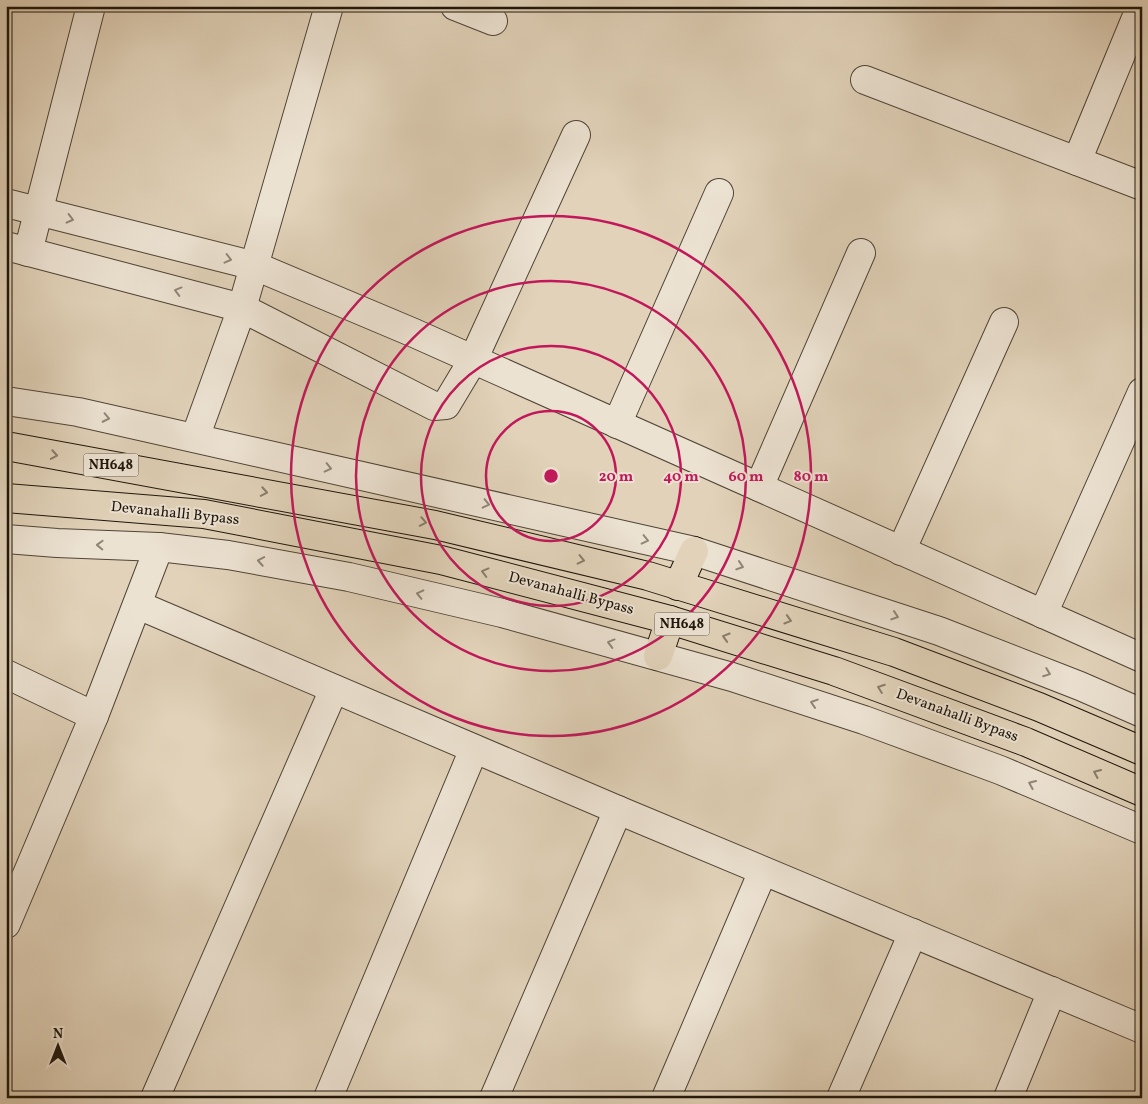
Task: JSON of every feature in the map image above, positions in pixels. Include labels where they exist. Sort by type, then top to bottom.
[{"type":"highway","name":"NH648","points":[[6,446],[435,525],[648,576],[894,652],[1040,707],[1142,751]]},
{"type":"highway","name":"Devanahalli Bypass","points":[[6,498],[204,514],[441,560],[670,620],[843,674],[1026,742],[1142,792]]},
{"type":"highway","points":[[678,586],[694,551]]},
{"type":"highway","points":[[658,656],[670,620]]},
{"type":"street","points":[[91,6],[38,210],[17,249],[242,308],[434,406],[446,405],[473,360],[576,135]]},
{"type":"street","points":[[195,438],[242,308],[329,6]]},
{"type":"street","points":[[455,6],[493,21]]},
{"type":"street","points":[[1077,161],[1142,6]]},
{"type":"street","points":[[865,80],[1142,186]]},
{"type":"street","points":[[617,424],[719,193]]},
{"type":"street","points":[[6,202],[255,266],[414,333],[1142,658]]},
{"type":"street","points":[[759,487],[861,253]]},
{"type":"street","points":[[901,551],[1004,322]]},
{"type":"street","points":[[1043,614],[1142,392]]},
{"type":"street","points":[[6,401],[78,412],[694,551],[939,631],[1080,686],[1142,713]]},
{"type":"street","points":[[6,539],[57,544],[158,547],[228,555],[349,577],[502,613],[732,676],[864,720],[1000,770],[1142,830]]},
{"type":"street","points":[[6,924],[94,716],[138,605],[158,547]]},
{"type":"street","points":[[138,605],[618,810],[1142,1028]]},
{"type":"street","points":[[6,674],[94,716]]},
{"type":"street","points":[[155,1098],[334,689]]},
{"type":"street","points":[[328,1098],[474,749]]},
{"type":"street","points":[[494,1098],[618,810]]},
{"type":"street","points":[[666,1098],[763,871]]},
{"type":"street","points":[[841,1098],[913,933]]},
{"type":"street","points":[[1008,1098],[1052,991]]}]
